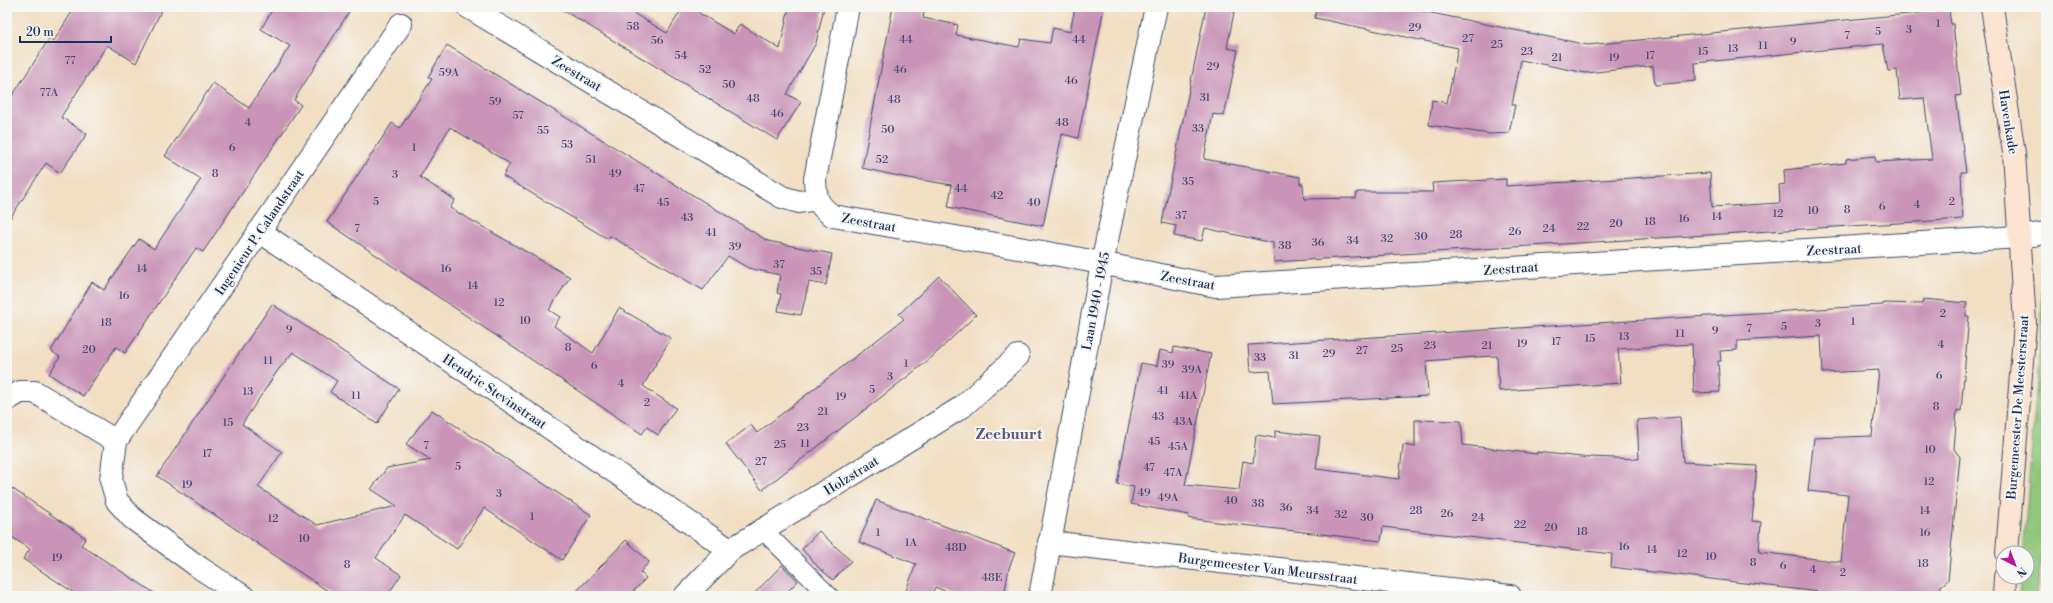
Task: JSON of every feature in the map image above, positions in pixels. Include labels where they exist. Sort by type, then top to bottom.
[{"type":"street","name":"Zeestraat","points":[[468,7],[782,197],[799,202],[816,200],[822,209],[833,216],[1216,286],[2020,237],[2046,233]]},
{"type":"street","points":[[816,200],[815,179],[848,7]]},
{"type":"street","name":"Laan 1940 - 1945","points":[[1040,596],[1102,264],[1156,7]]},
{"type":"street","name":"Havenkade","points":[[1992,7],[2014,153],[2020,237]]},
{"type":"street","name":"Ingenieur P. Calandstraat","points":[[116,441],[401,24]]},
{"type":"street","name":"Hendric Stevinstraat","points":[[259,231],[730,550]]},
{"type":"street","name":"Burgemeester De Meesterstraat","points":[[2008,545],[2025,323],[2020,237]]},
{"type":"street","name":"Holzstraat","points":[[685,596],[730,550],[962,407],[1018,356]]},
{"type":"street","points":[[7,400],[20,392],[35,392],[116,441],[111,480],[117,501],[132,518],[200,568],[242,596]]},
{"type":"street","name":"Burgemeester Van Meursstraat","points":[[1049,542],[1510,596]]},
{"type":"street","points":[[2004,596],[2005,585]]},
{"type":"lane","points":[[763,530],[829,596]]},
{"type":"green space","points":[[2046,255],[2046,512],[2037,596],[2019,596],[2020,585],[2035,585],[2035,545],[2024,545],[2042,320],[2042,281],[2039,270]]},
{"type":"building","points":[[75,7],[163,7],[136,63],[107,45],[61,117],[87,134],[60,173],[46,163],[7,223],[7,104],[49,39],[53,42]]},
{"type":"building","points":[[274,7],[352,7],[294,100],[301,105],[203,252],[196,248],[125,353],[116,347],[83,396],[49,374],[60,357],[51,351],[92,282],[104,290],[139,239],[154,249],[201,179],[165,156],[213,83],[249,108],[290,46],[261,29]]},
{"type":"building","points":[[558,7],[623,7],[667,33],[683,7],[689,7],[734,34],[740,24],[780,49],[789,7],[824,7],[816,43],[787,94],[801,102],[777,140]]},
{"type":"building","points":[[893,7],[925,7],[923,18],[958,25],[956,35],[1019,47],[1021,39],[1050,43],[1053,28],[1070,32],[1075,7],[1104,7],[1078,138],[1062,134],[1043,226],[948,207],[952,185],[903,177],[862,168]]},
{"type":"building","points":[[1206,7],[1235,7],[1227,48],[1238,50],[1224,116],[1213,114],[1204,159],[1300,177],[1300,184],[1303,184],[1304,199],[1356,198],[1357,192],[1433,192],[1432,183],[1506,179],[1506,186],[1710,173],[1712,207],[1780,203],[1779,185],[1785,184],[1784,170],[1846,163],[1846,159],[1875,156],[1876,162],[1932,159],[1924,98],[1900,100],[1897,70],[1888,71],[1883,44],[1695,63],[1696,81],[1655,85],[1653,66],[1586,73],[1521,60],[1512,105],[1515,105],[1509,133],[1490,134],[1429,125],[1432,100],[1447,103],[1458,48],[1315,18],[1316,7],[1402,7],[1588,45],[1949,10],[1951,24],[1953,24],[1961,95],[1956,96],[1966,172],[1961,172],[1963,219],[1274,262],[1273,243],[1205,228],[1202,241],[1174,236],[1176,226],[1162,223]]},
{"type":"building","points":[[447,45],[768,241],[832,254],[826,285],[809,282],[801,315],[778,311],[781,294],[777,293],[780,275],[748,268],[728,256],[703,290],[610,236],[608,239],[503,176],[510,164],[450,127],[420,177],[455,200],[450,208],[570,277],[549,310],[560,317],[554,326],[593,353],[619,308],[671,338],[643,386],[676,408],[658,435],[647,427],[642,434],[327,222],[392,123],[400,128],[432,79],[428,77]]},
{"type":"building","points":[[939,276],[976,315],[930,359],[762,490],[726,444],[751,425],[757,433],[904,319],[899,314]]},
{"type":"building","points":[[1923,299],[1967,303],[1966,316],[1969,316],[1961,411],[1957,410],[1954,449],[1960,457],[1948,580],[1941,586],[1940,596],[1852,596],[1611,567],[1612,554],[1383,527],[1381,541],[1217,522],[1188,518],[1189,515],[1131,504],[1134,487],[1117,484],[1141,363],[1157,366],[1160,350],[1173,353],[1174,347],[1211,354],[1185,485],[1239,490],[1243,461],[1253,463],[1256,435],[1275,438],[1275,431],[1320,436],[1316,469],[1399,479],[1403,445],[1415,447],[1415,420],[1461,421],[1463,445],[1537,454],[1537,452],[1590,458],[1639,459],[1637,420],[1680,417],[1683,462],[1757,466],[1752,521],[1761,522],[1759,552],[1841,562],[1848,495],[1808,491],[1814,438],[1872,436],[1879,370],[1823,373],[1821,336],[1737,341],[1737,350],[1720,351],[1721,361],[1718,361],[1720,392],[1694,393],[1692,344],[1618,349],[1621,383],[1499,391],[1497,356],[1476,357],[1426,361],[1428,396],[1273,404],[1270,371],[1250,372],[1248,345],[1883,305],[1883,303],[1922,304]]},
{"type":"building","points":[[272,304],[399,389],[377,424],[330,392],[337,381],[293,352],[278,370],[242,424],[282,452],[258,487],[317,525],[397,506],[371,489],[387,468],[431,460],[406,444],[432,410],[591,515],[562,560],[484,508],[457,549],[405,515],[376,558],[401,575],[387,596],[335,596],[157,476]]},
{"type":"building","points":[[7,485],[86,538],[81,545],[159,596],[79,596],[23,559],[30,549],[7,534]]},
{"type":"building","points":[[876,500],[1015,553],[1009,568],[1004,596],[958,596],[935,587],[931,596],[904,596],[916,564],[859,542]]},
{"type":"building","points":[[819,531],[851,561],[833,580],[819,568],[802,549]]},
{"type":"building","points":[[626,540],[649,562],[640,572],[646,578],[629,596],[572,596]]},
{"type":"building","points":[[782,565],[798,581],[783,596],[752,596]]},
{"type":"district","name":"Zeebuurt","points":[[1009,434]]}]
